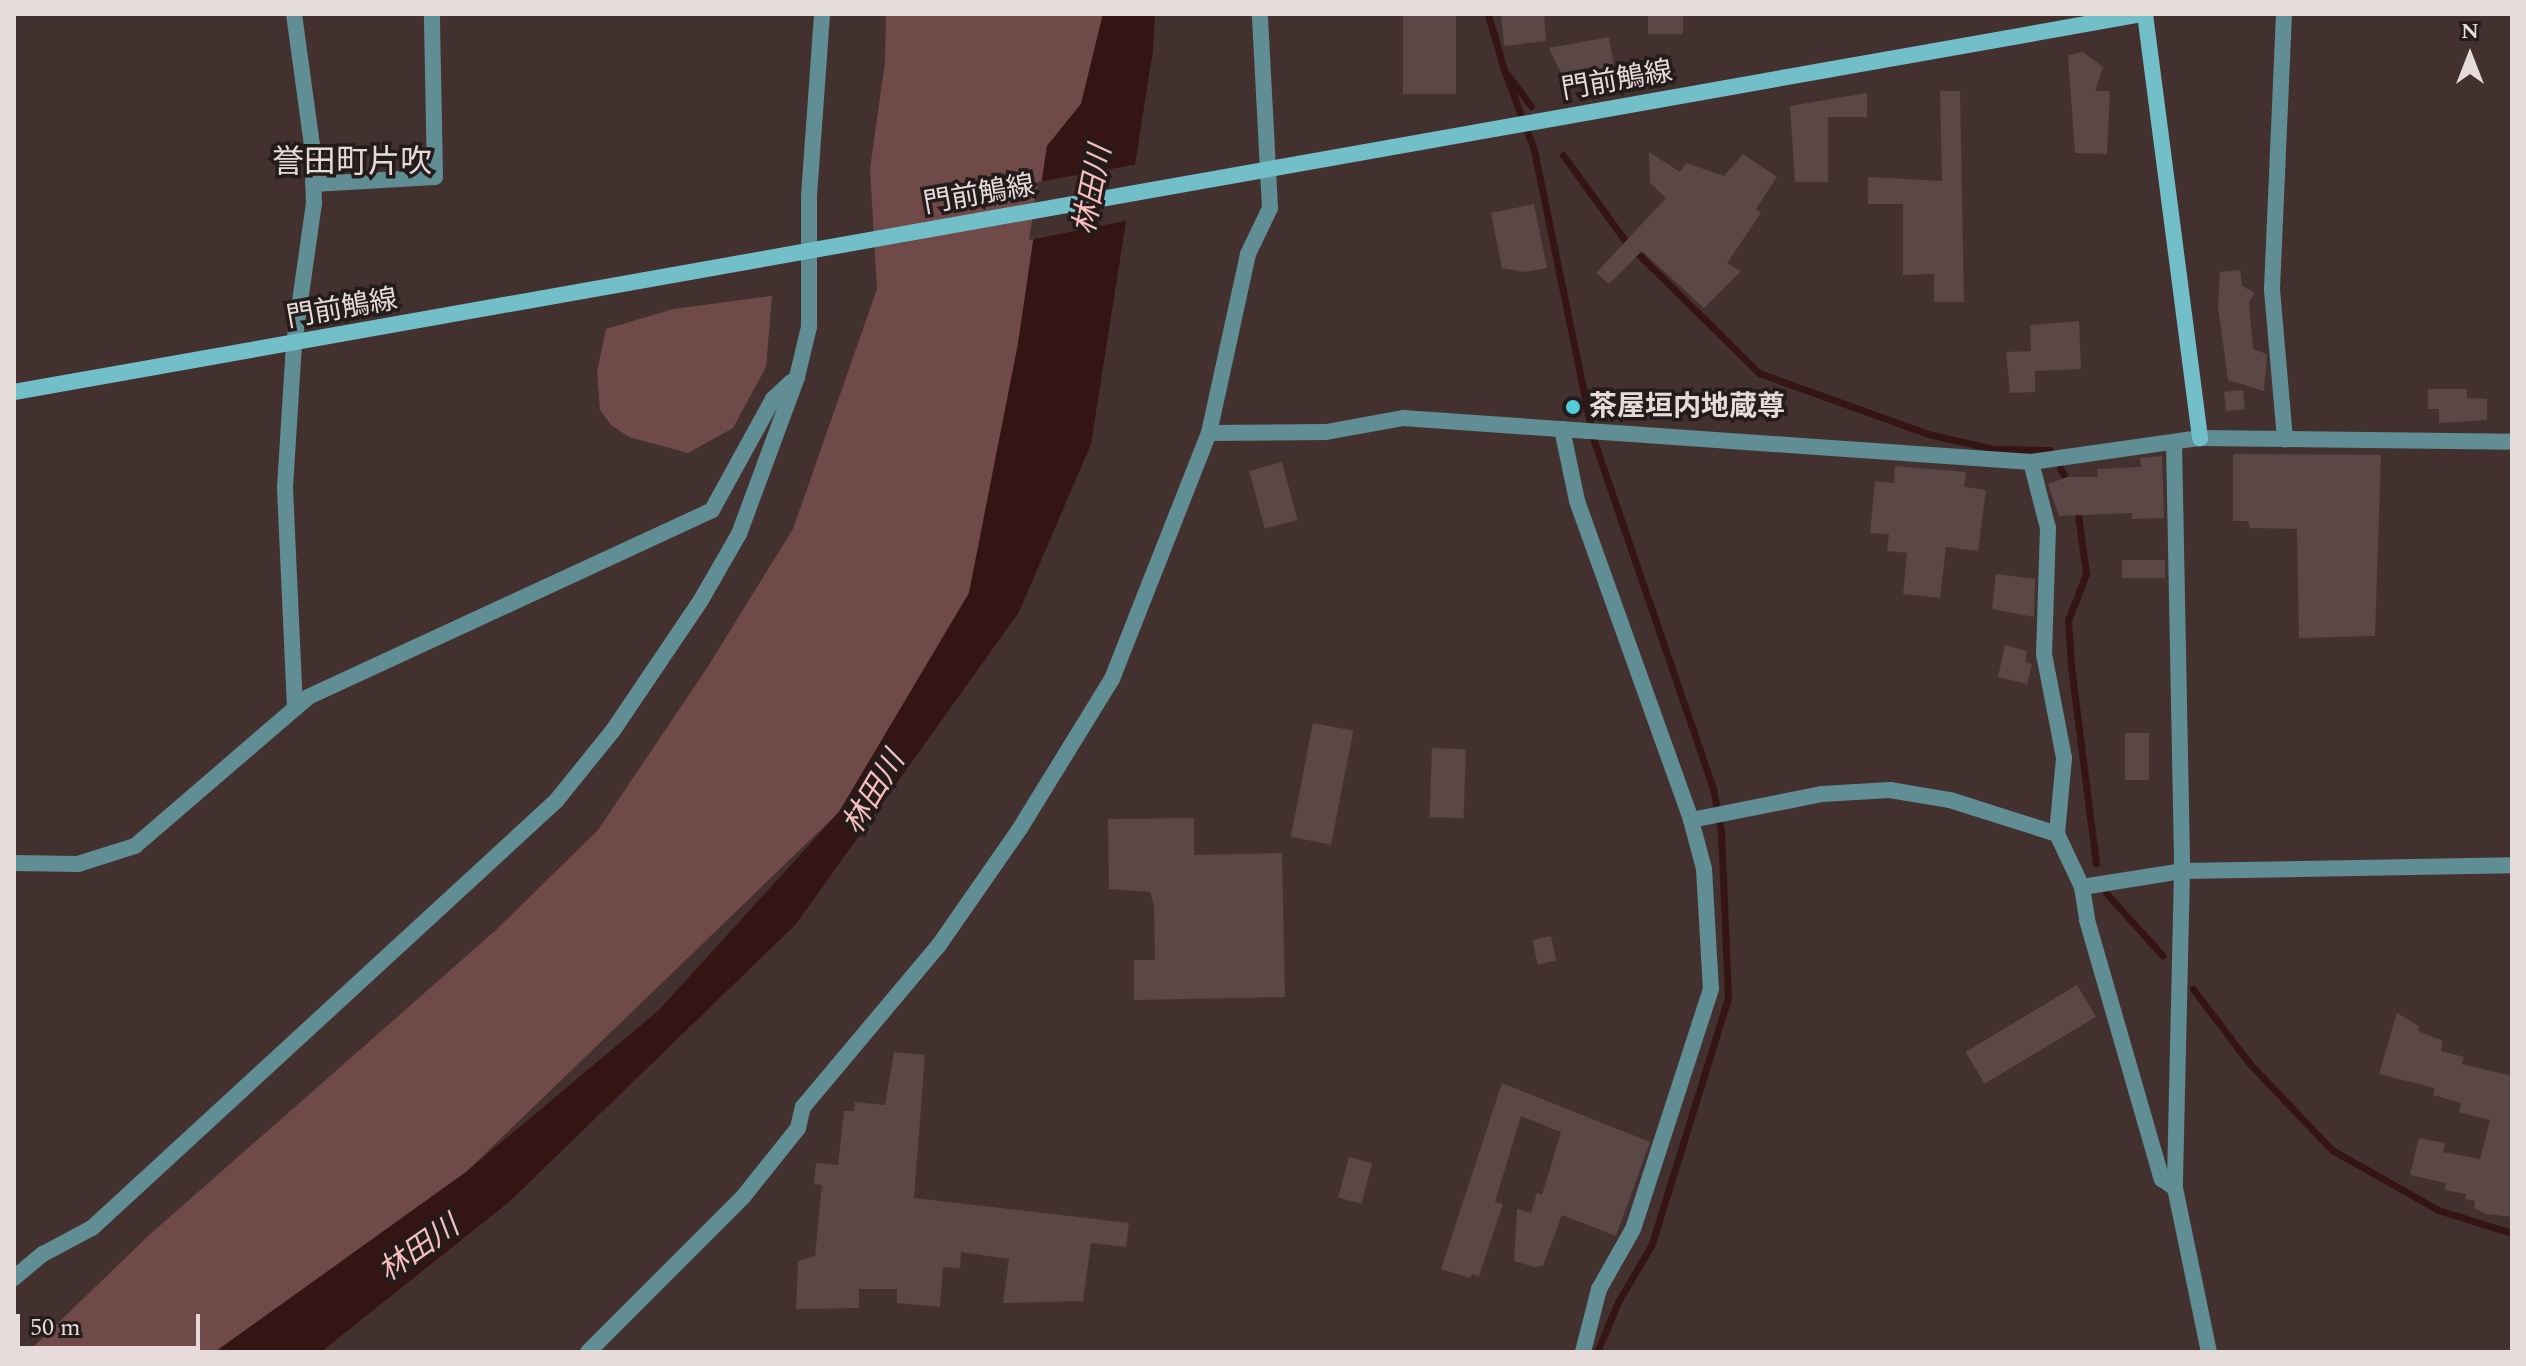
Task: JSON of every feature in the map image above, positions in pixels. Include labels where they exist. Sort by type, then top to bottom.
[{"type":"main road","name":"門前鵤線","points":[[14,392],[2144,14]]},
{"type":"main road","points":[[2144,14],[2200,438]]},
{"type":"street","points":[[294,14],[313,184],[294,344],[284,556],[295,708]]},
{"type":"street","points":[[313,184],[435,177],[432,14]]},
{"type":"street","points":[[14,1278],[43,1254],[92,1228],[556,801],[614,729],[724,560],[739,534],[797,377],[809,327],[818,251],[822,14]]},
{"type":"street","points":[[588,1352],[743,1197],[798,1128],[803,1107],[939,945],[1019,830],[1112,679],[1209,433],[1248,254],[1270,208],[1262,170],[1260,14]]},
{"type":"street","points":[[2284,14],[2272,290],[2285,439]]},
{"type":"street","points":[[14,863],[78,864],[135,846],[308,697],[712,510],[773,399],[797,377]]},
{"type":"street","points":[[1209,433],[1326,432],[1403,418],[2031,462],[2200,438],[2512,442]]},
{"type":"street","points":[[1562,429],[1577,501],[1691,820],[1704,869],[1711,989],[1633,1229],[1599,1289],[1583,1352]]},
{"type":"street","points":[[2174,442],[2182,871],[2175,1188],[2209,1352]]},
{"type":"street","points":[[2031,462],[2048,528],[2044,654],[2064,758],[2057,834],[2082,887],[2087,920],[2162,1179],[2175,1188]]},
{"type":"street","points":[[1691,820],[1822,794],[1890,790],[1950,800],[2057,834]]},
{"type":"street","points":[[2082,887],[2182,871],[2512,865]]},
{"type":"shaded area","points":[[886,14],[1103,14],[1081,104],[1047,146],[1018,344],[969,593],[839,812],[466,1172],[215,1352],[28,1352],[147,1237],[496,930],[598,830],[707,668],[793,529],[877,289],[870,169],[885,62]]},
{"type":"shaded area","points":[[772,296],[766,367],[733,428],[688,453],[629,437],[611,425],[600,410],[597,372],[606,329],[673,309]]},
{"type":"water","name":"林田川","points":[[1103,14],[1155,14],[1153,50],[1091,444],[1019,612],[796,924],[509,1202],[321,1352],[215,1352],[466,1172],[659,1010],[839,812],[969,593],[1018,344],[1047,146],[1081,104]]},
{"type":"pier","points":[[1139,164],[1130,220],[1029,240],[1038,182]]},
{"type":"building","points":[[1403,14],[1456,14],[1456,94],[1403,94]]},
{"type":"building","points":[[1501,14],[1544,14],[1546,41],[1504,46]]},
{"type":"building","points":[[1648,14],[1683,14],[1683,34],[1648,34]]},
{"type":"building","points":[[1609,37],[1615,72],[1564,80],[1549,48]]},
{"type":"building","points":[[2083,52],[2103,67],[2095,91],[2110,91],[2107,154],[2075,153],[2068,55]]},
{"type":"building","points":[[1940,91],[1960,91],[1964,302],[1934,302],[1934,274],[1903,275],[1903,204],[1868,204],[1868,177],[1942,181]]},
{"type":"building","points":[[1867,93],[1867,117],[1828,117],[1828,182],[1795,182],[1790,106]]},
{"type":"building","points":[[1649,152],[1680,172],[1686,163],[1724,176],[1743,154],[1777,177],[1756,209],[1761,213],[1727,263],[1741,271],[1704,308],[1642,251],[1609,284],[1596,273],[1666,198],[1650,183]]},
{"type":"building","points":[[1534,204],[1547,268],[1525,272],[1502,268],[1491,213]]},
{"type":"building","points":[[2240,270],[2242,286],[2255,293],[2249,301],[2253,349],[2267,354],[2264,391],[2228,380],[2218,307],[2220,272]]},
{"type":"building","points":[[2079,321],[2081,369],[2035,371],[2035,392],[2010,393],[2006,352],[2031,351],[2030,325]]},
{"type":"building","points":[[2428,389],[2467,389],[2467,398],[2487,399],[2487,420],[2439,423],[2439,409],[2428,409]]},
{"type":"building","points":[[2243,390],[2245,409],[2226,411],[2224,392]]},
{"type":"building","points":[[2233,454],[2381,455],[2375,636],[2299,638],[2297,529],[2250,528],[2248,521],[2233,521]]},
{"type":"building","points":[[2162,456],[2164,518],[2132,519],[2132,513],[2059,516],[2048,484],[2067,477],[2098,477],[2097,469],[2141,467],[2140,458]]},
{"type":"building","points":[[1282,462],[1298,520],[1265,529],[1249,471]]},
{"type":"building","points":[[1895,466],[1966,472],[1964,487],[1986,490],[1978,551],[1946,547],[1940,598],[1903,594],[1907,553],[1887,551],[1889,534],[1870,533],[1875,481],[1894,483]]},
{"type":"building","points":[[2122,560],[2165,560],[2165,578],[2122,578]]},
{"type":"building","points":[[1996,574],[2035,579],[2034,617],[1992,609]]},
{"type":"building","points":[[2005,645],[2027,651],[2025,662],[2032,664],[2027,684],[1998,677]]},
{"type":"building","points":[[1313,723],[1353,731],[1331,845],[1291,837]]},
{"type":"building","points":[[2125,733],[2149,733],[2149,780],[2125,780]]},
{"type":"building","points":[[1432,748],[1466,749],[1464,818],[1430,817]]},
{"type":"building","points":[[1194,818],[1194,855],[1282,853],[1285,997],[1134,1000],[1134,960],[1155,960],[1154,905],[1150,892],[1109,889],[1108,819]]},
{"type":"building","points":[[1551,936],[1556,960],[1538,964],[1532,940]]},
{"type":"building","points":[[2077,985],[2096,1017],[1985,1084],[1966,1052]]},
{"type":"building","points":[[2397,1013],[2419,1026],[2418,1031],[2443,1041],[2441,1051],[2464,1057],[2462,1064],[2512,1076],[2512,1217],[2486,1214],[2474,1208],[2475,1201],[2465,1199],[2466,1194],[2445,1190],[2446,1183],[2410,1175],[2419,1138],[2445,1143],[2443,1152],[2480,1159],[2490,1120],[2459,1112],[2461,1103],[2433,1095],[2435,1088],[2379,1074]]},
{"type":"building","points":[[894,1052],[925,1055],[914,1198],[1129,1223],[1126,1247],[1091,1243],[1083,1301],[1003,1303],[1009,1259],[961,1252],[960,1268],[943,1267],[940,1307],[897,1303],[897,1289],[859,1289],[859,1308],[796,1309],[798,1261],[815,1256],[822,1185],[814,1184],[816,1163],[838,1165],[844,1111],[854,1111],[855,1102],[885,1105]]},
{"type":"building","points":[[1502,1083],[1650,1142],[1616,1236],[1562,1215],[1543,1266],[1534,1267],[1514,1261],[1517,1209],[1531,1213],[1537,1193],[1542,1195],[1561,1132],[1521,1116],[1495,1202],[1503,1204],[1479,1276],[1472,1274],[1470,1278],[1441,1269]]},
{"type":"building","points":[[1349,1157],[1372,1163],[1361,1204],[1338,1198]]},
{"type":"waterway","points":[[1488,14],[1504,70],[1531,106]]},
{"type":"waterway","points":[[1504,70],[1534,150],[1593,438],[1713,788],[1721,831],[1728,998],[1652,1244],[1618,1302],[1597,1352]]},
{"type":"waterway","points":[[1563,155],[1626,242],[1759,373],[1928,434],[1994,449],[2050,450]]},
{"type":"waterway","points":[[2060,468],[2069,484]]},
{"type":"waterway","points":[[2077,507],[2086,574],[2068,620],[2096,863]]},
{"type":"waterway","points":[[2106,893],[2162,955]]},
{"type":"waterway","points":[[2193,989],[2250,1064],[2332,1150],[2438,1210],[2512,1233]]},
{"type":"place","name":"茶屋垣内地蔵尊","points":[[1573,407]]},
{"type":"district","name":"誉田町片吹","points":[[352,163]]}]
